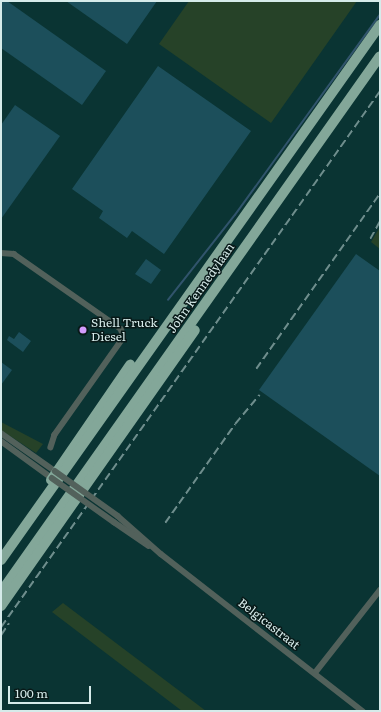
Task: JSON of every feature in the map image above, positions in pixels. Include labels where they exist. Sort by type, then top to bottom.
[{"type":"highway","name":"John Kennedylaan","points":[[1,560],[380,25]]},
{"type":"highway","name":"John Kennedylaan","points":[[1,569],[380,34]]},
{"type":"highway","name":"John Kennedylaan","points":[[1,592],[380,56]]},
{"type":"highway","points":[[1,550],[157,328],[250,208]]},
{"type":"highway","points":[[1,606],[91,481],[183,348],[234,263]]},
{"type":"street","points":[[3,252],[14,254],[121,329],[123,334],[123,339],[55,435],[50,448]]},
{"type":"street","points":[[1,433],[34,456],[52,477]]},
{"type":"street","points":[[1,441],[52,477],[81,494]]},
{"type":"street","name":"Belgicastraat","points":[[81,494],[118,516],[161,554]]},
{"type":"street","name":"Belgicastraat","points":[[81,494],[114,522],[161,554],[364,711]]},
{"type":"street","points":[[315,673],[380,590]]},
{"type":"green space","points":[[189,1],[357,1],[271,123],[159,44]]},
{"type":"green space","points":[[380,227],[380,249],[371,242]]},
{"type":"green space","points":[[1,422],[43,444],[36,453],[1,430]]},
{"type":"green space","points":[[63,603],[206,711],[182,711],[52,612]]},
{"type":"building","points":[[1,1],[7,1],[106,71],[82,105],[1,48]]},
{"type":"building","points":[[66,1],[157,1],[127,44]]},
{"type":"building","points":[[158,66],[251,131],[164,254],[132,231],[127,238],[99,218],[103,211],[72,189]]},
{"type":"building","points":[[15,105],[60,136],[1,219],[1,125]]},
{"type":"building","points":[[356,254],[380,271],[380,476],[259,390]]},
{"type":"building","points":[[146,259],[161,270],[151,284],[135,274]]},
{"type":"building","points":[[19,332],[31,341],[23,352],[7,340],[9,336],[14,339]]},
{"type":"building","points":[[1,362],[12,370],[1,385]]},
{"type":"waterway","points":[[168,300],[235,215],[380,15]]},
{"type":"railway","points":[[1,627],[380,91]]},
{"type":"railway","points":[[256,369],[380,193]]},
{"type":"railway","points":[[370,239],[380,221]]},
{"type":"railway","points":[[165,523],[235,424],[259,395]]},
{"type":"railway","points":[[1,635],[9,623]]},
{"type":"place","name":"Shell Truck Diesel","points":[[83,330]]}]
